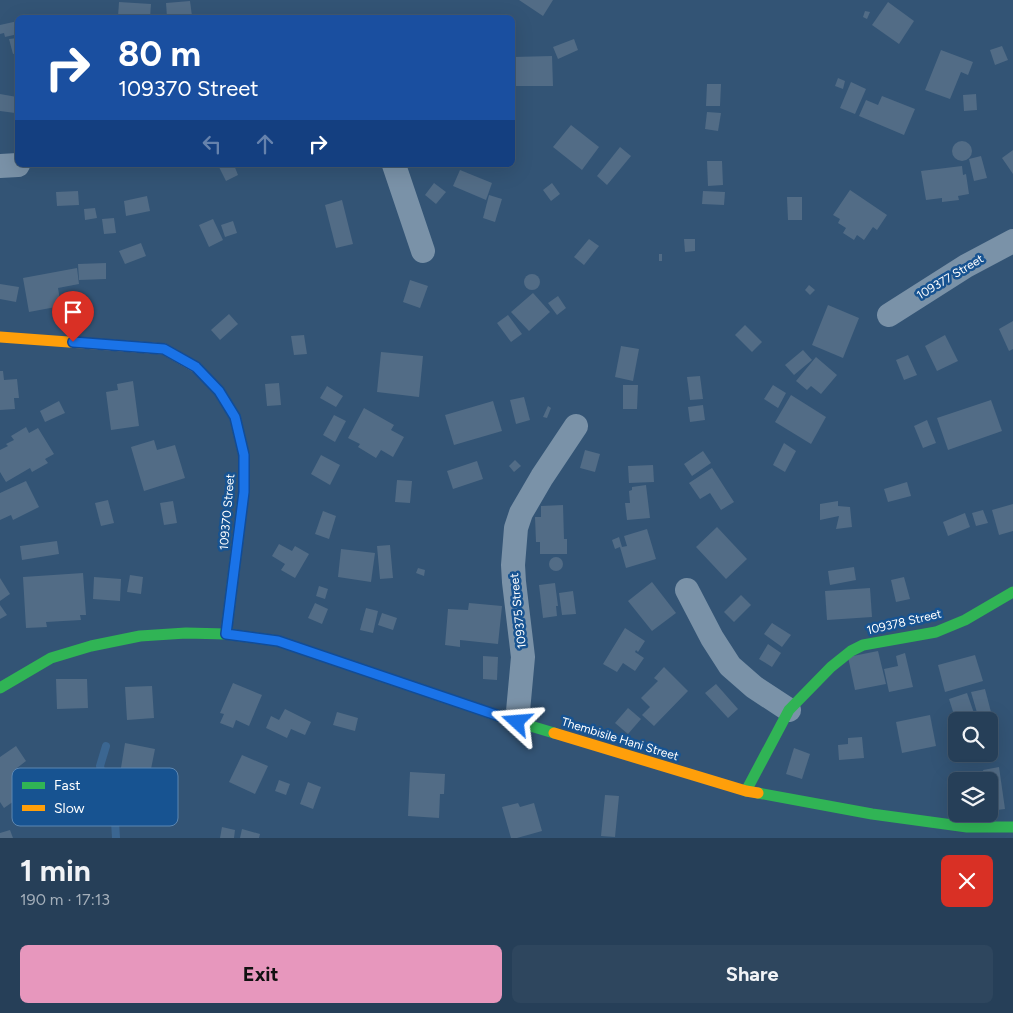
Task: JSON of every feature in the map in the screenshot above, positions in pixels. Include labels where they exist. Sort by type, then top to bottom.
[{"type":"street","points":[[0,166],[15,165]]},
{"type":"street","points":[[395,167],[423,251]]},
{"type":"street","name":"109377 Street","points":[[889,315],[966,266],[1013,241]]},
{"type":"street","name":"109370 Street","points":[[0,337],[164,349],[196,367],[219,391],[235,417],[244,455],[244,492],[226,634]]},
{"type":"street","name":"109375 Street","points":[[517,722],[523,657],[513,565],[516,528],[521,513],[576,426]]},
{"type":"street","points":[[687,590],[712,638],[730,666],[754,687],[789,710]]},
{"type":"street","name":"109378 Street","points":[[746,790],[789,710],[831,667],[851,651],[863,645],[936,632],[965,620],[1013,592]]},
{"type":"street","name":"Thembisile Hani Street","points":[[0,688],[51,658],[91,646],[140,636],[186,633],[226,634],[278,641],[517,722],[746,790],[891,816],[967,826],[1013,827]]},
{"type":"building","points":[[519,0],[553,0],[543,16]]},
{"type":"building","points":[[190,1],[192,15],[167,15],[166,3]]},
{"type":"building","points":[[119,2],[151,4],[150,15],[118,15]]},
{"type":"building","points":[[888,2],[914,21],[899,44],[872,25]]},
{"type":"building","points":[[865,11],[870,12],[867,19],[863,17]]},
{"type":"building","points":[[15,22],[15,35],[5,37],[4,33],[0,34],[0,25]]},
{"type":"building","points":[[15,38],[15,54],[13,54],[9,39]]},
{"type":"building","points":[[574,39],[578,50],[558,59],[553,47]]},
{"type":"building","points":[[1002,46],[1008,60],[995,65],[990,50]]},
{"type":"building","points":[[941,50],[973,62],[968,75],[961,72],[950,99],[925,90]]},
{"type":"building","points":[[552,56],[553,86],[515,86],[515,57]]},
{"type":"building","points":[[838,78],[845,81],[843,89],[835,86]]},
{"type":"building","points":[[851,82],[866,89],[855,114],[840,108]]},
{"type":"building","points":[[707,84],[721,84],[720,106],[706,106]]},
{"type":"building","points":[[0,94],[15,97],[15,113],[0,111]]},
{"type":"building","points":[[976,94],[977,110],[964,111],[963,95]]},
{"type":"building","points":[[882,96],[915,109],[904,135],[859,116],[866,100],[878,105]]},
{"type":"building","points":[[707,112],[721,113],[718,131],[705,129]]},
{"type":"building","points":[[571,125],[599,147],[582,170],[553,147]]},
{"type":"building","points":[[962,141],[969,144],[972,151],[969,158],[962,161],[955,158],[952,151],[955,144]]},
{"type":"building","points":[[620,147],[631,156],[607,185],[597,176]]},
{"type":"building","points":[[1013,150],[1013,174],[1002,158]]},
{"type":"building","points":[[981,156],[987,178],[974,181],[969,159]]},
{"type":"building","points":[[707,161],[722,161],[723,185],[708,186]]},
{"type":"building","points":[[962,166],[963,175],[966,174],[969,194],[958,196],[959,200],[942,202],[942,198],[926,200],[921,171]]},
{"type":"building","points":[[219,167],[235,167],[238,175],[226,181]]},
{"type":"building","points":[[460,170],[492,183],[486,200],[453,186]]},
{"type":"building","points":[[434,183],[446,192],[436,204],[425,195]]},
{"type":"building","points":[[552,183],[560,194],[551,201],[543,190]]},
{"type":"building","points":[[850,190],[887,215],[877,230],[873,227],[864,240],[857,235],[854,240],[843,233],[846,228],[838,223],[840,219],[833,215]]},
{"type":"building","points":[[78,191],[79,205],[57,206],[56,192]]},
{"type":"building","points":[[703,191],[725,192],[724,205],[702,204]]},
{"type":"building","points":[[489,195],[502,199],[495,222],[483,218]]},
{"type":"building","points":[[147,196],[150,211],[126,216],[124,201]]},
{"type":"building","points":[[787,197],[802,197],[802,220],[788,220]]},
{"type":"building","points":[[342,200],[353,244],[336,248],[325,205]]},
{"type":"building","points":[[95,208],[97,218],[85,220],[84,209]]},
{"type":"building","points":[[114,218],[116,233],[104,234],[102,219]]},
{"type":"building","points":[[213,219],[223,240],[209,247],[199,225]]},
{"type":"building","points":[[233,221],[237,233],[225,237],[221,225]]},
{"type":"building","points":[[589,239],[599,246],[584,265],[574,257]]},
{"type":"building","points":[[684,239],[695,239],[695,251],[685,252]]},
{"type":"building","points":[[141,243],[146,256],[125,264],[119,251]]},
{"type":"building","points":[[659,254],[662,254],[662,261],[659,261]]},
{"type":"building","points":[[106,263],[106,279],[79,280],[78,264]]},
{"type":"building","points":[[77,268],[79,284],[58,288],[61,306],[29,312],[23,278]]},
{"type":"building","points":[[532,274],[538,276],[540,282],[538,288],[532,290],[526,288],[524,282],[526,276]]},
{"type":"building","points":[[410,280],[428,286],[420,308],[403,302]]},
{"type":"building","points":[[0,284],[19,287],[16,302],[0,299]]},
{"type":"building","points":[[809,285],[815,290],[810,295],[805,290]]},
{"type":"building","points":[[533,293],[550,312],[529,331],[511,312]]},
{"type":"building","points":[[558,296],[566,308],[557,315],[548,303]]},
{"type":"building","points":[[828,305],[859,318],[843,358],[812,345]]},
{"type":"building","points":[[229,314],[238,324],[220,340],[211,330]]},
{"type":"building","points":[[508,315],[522,334],[511,342],[497,323]]},
{"type":"building","points":[[1013,321],[1013,349],[1009,351],[999,329]]},
{"type":"building","points":[[745,325],[762,342],[752,352],[735,335]]},
{"type":"building","points":[[304,335],[307,354],[294,355],[291,336]]},
{"type":"building","points":[[945,335],[958,361],[937,371],[925,346]]},
{"type":"building","points":[[621,346],[639,349],[633,381],[615,377]]},
{"type":"building","points":[[803,350],[812,360],[794,375],[785,365]]},
{"type":"building","points":[[381,352],[423,356],[419,397],[377,392]]},
{"type":"building","points":[[908,355],[917,375],[904,380],[896,360]]},
{"type":"building","points":[[816,357],[837,375],[821,394],[811,386],[807,390],[796,381]]},
{"type":"building","points":[[0,371],[3,371],[4,380],[17,379],[19,398],[14,398],[15,409],[0,410]]},
{"type":"building","points":[[700,376],[703,399],[690,400],[687,377]]},
{"type":"building","points":[[133,381],[139,426],[111,430],[106,392],[118,390],[117,384]]},
{"type":"building","points":[[279,383],[281,405],[267,406],[265,384]]},
{"type":"building","points":[[623,385],[638,385],[637,409],[623,409]]},
{"type":"building","points":[[773,385],[786,393],[778,408],[764,399]]},
{"type":"building","points":[[327,386],[343,396],[336,407],[320,398]]},
{"type":"building","points":[[791,395],[826,417],[811,444],[775,422]]},
{"type":"building","points":[[524,397],[530,420],[516,424],[510,400]]},
{"type":"building","points":[[991,400],[1002,431],[948,450],[937,418]]},
{"type":"building","points":[[59,401],[65,413],[45,422],[40,411]]},
{"type":"building","points":[[493,401],[502,431],[454,445],[445,415]]},
{"type":"building","points":[[703,405],[705,420],[690,422],[688,407]]},
{"type":"building","points":[[548,406],[551,408],[547,418],[543,417]]},
{"type":"building","points":[[364,408],[394,425],[391,430],[404,437],[393,457],[381,450],[376,458],[358,447],[360,444],[348,438]]},
{"type":"building","points":[[334,415],[346,421],[335,442],[323,435]]},
{"type":"building","points":[[927,420],[936,443],[923,448],[914,426]]},
{"type":"building","points":[[26,427],[29,433],[38,428],[54,454],[45,459],[48,463],[32,472],[30,468],[6,482],[0,472],[0,450],[14,440],[11,436]]},
{"type":"building","points":[[154,440],[157,450],[175,445],[185,478],[144,491],[131,447]]},
{"type":"building","points":[[784,443],[796,451],[785,472],[773,465]]},
{"type":"building","points":[[585,450],[600,454],[595,472],[580,468]]},
{"type":"building","points":[[703,451],[711,463],[692,476],[684,464]]},
{"type":"building","points":[[321,455],[340,465],[330,485],[311,474]]},
{"type":"building","points":[[515,460],[521,466],[514,472],[509,466]]},
{"type":"building","points":[[477,461],[483,479],[453,489],[447,471]]},
{"type":"building","points":[[653,465],[654,482],[629,483],[628,466]]},
{"type":"building","points":[[712,468],[734,502],[721,510],[710,493],[700,499],[689,483]]},
{"type":"building","points":[[397,480],[412,481],[410,503],[395,502]]},
{"type":"building","points":[[26,481],[39,507],[13,520],[11,515],[0,520],[0,493]]},
{"type":"building","points":[[907,482],[911,496],[888,502],[884,489]]},
{"type":"building","points":[[646,485],[650,518],[627,520],[625,503],[630,503],[629,491],[632,490],[632,487]]},
{"type":"building","points":[[108,500],[114,523],[101,526],[95,503]]},
{"type":"building","points":[[173,501],[177,523],[164,525],[160,503]]},
{"type":"building","points":[[838,501],[838,506],[850,507],[852,527],[836,529],[839,516],[820,520],[820,504]]},
{"type":"building","points":[[1013,504],[1013,531],[999,535],[992,510]]},
{"type":"building","points":[[563,505],[564,539],[567,539],[567,554],[540,554],[540,542],[536,542],[535,517],[541,517],[541,506]]},
{"type":"building","points":[[983,510],[988,523],[976,526],[972,513]]},
{"type":"building","points":[[323,511],[336,516],[329,539],[315,534]]},
{"type":"building","points":[[965,513],[970,527],[948,536],[943,522]]},
{"type":"building","points":[[717,527],[747,559],[726,579],[696,547]]},
{"type":"building","points":[[647,529],[656,559],[626,568],[620,547],[615,549],[612,540],[619,537],[622,547],[627,546],[624,536]]},
{"type":"building","points":[[57,541],[59,554],[22,560],[20,546]]},
{"type":"building","points":[[279,544],[292,551],[295,546],[309,554],[295,578],[281,570],[285,564],[272,556]]},
{"type":"building","points":[[390,545],[393,578],[380,579],[377,546]]},
{"type":"building","points":[[341,549],[375,553],[371,582],[338,577]]},
{"type":"building","points":[[556,557],[561,559],[563,564],[561,569],[556,571],[551,569],[549,564],[551,559]]},
{"type":"building","points":[[854,567],[856,580],[830,585],[828,571]]},
{"type":"building","points":[[418,568],[425,570],[424,576],[416,573]]},
{"type":"building","points":[[83,573],[86,615],[80,615],[81,620],[46,622],[47,627],[26,628],[23,577]]},
{"type":"building","points":[[130,575],[143,577],[141,594],[127,592]]},
{"type":"building","points":[[94,577],[121,579],[120,601],[93,599]]},
{"type":"building","points":[[904,577],[910,599],[896,602],[891,580]]},
{"type":"building","points":[[0,578],[10,594],[0,601]]},
{"type":"building","points":[[652,582],[676,613],[652,631],[628,601]]},
{"type":"building","points":[[555,583],[558,606],[556,606],[557,616],[543,618],[539,585]]},
{"type":"building","points":[[319,586],[328,589],[325,599],[316,596]]},
{"type":"building","points":[[870,588],[872,617],[827,620],[825,591]]},
{"type":"building","points":[[573,591],[576,614],[562,615],[559,593]]},
{"type":"building","points":[[741,595],[751,605],[734,622],[724,612]]},
{"type":"building","points":[[315,603],[328,609],[322,624],[308,618]]},
{"type":"building","points":[[469,603],[502,606],[498,644],[460,640],[460,647],[445,645],[448,609],[468,610]]},
{"type":"building","points":[[0,605],[7,615],[0,619]]},
{"type":"building","points":[[366,608],[378,611],[373,633],[360,630]]},
{"type":"building","points":[[382,613],[397,618],[393,630],[378,625]]},
{"type":"building","points":[[772,623],[791,635],[782,647],[764,634]]},
{"type":"building","points":[[625,628],[645,641],[638,652],[636,650],[635,652],[644,658],[635,671],[623,663],[617,672],[603,664]]},
{"type":"building","points":[[768,644],[781,653],[772,667],[759,659]]},
{"type":"building","points":[[878,651],[886,684],[855,690],[848,657]]},
{"type":"building","points":[[905,653],[913,687],[889,692],[884,669],[898,666],[896,656]]},
{"type":"building","points":[[975,655],[983,681],[945,692],[938,665]]},
{"type":"building","points":[[483,656],[498,657],[497,680],[483,679]]},
{"type":"building","points":[[664,667],[688,691],[654,726],[642,715],[650,707],[641,698],[658,681],[654,678]]},
{"type":"building","points":[[56,679],[87,679],[88,708],[57,709]]},
{"type":"building","points":[[233,683],[262,695],[249,726],[236,720],[233,728],[220,723],[224,714],[220,713]]},
{"type":"building","points":[[716,684],[738,709],[728,718],[705,693]]},
{"type":"building","points":[[152,686],[154,718],[127,720],[125,687]]},
{"type":"building","points":[[985,689],[991,712],[977,712],[971,692]]},
{"type":"building","points":[[967,693],[974,712],[953,712],[949,699]]},
{"type":"building","points":[[628,708],[641,719],[628,734],[615,723]]},
{"type":"building","points":[[285,709],[311,722],[305,735],[291,729],[287,738],[266,728],[271,716],[279,720]]},
{"type":"building","points":[[337,712],[358,718],[355,731],[333,725]]},
{"type":"building","points":[[930,715],[936,746],[902,753],[896,722]]},
{"type":"building","points":[[862,737],[864,758],[839,760],[838,745],[848,744],[848,738]]},
{"type":"building","points":[[125,743],[155,749],[151,768],[121,768]]},
{"type":"building","points":[[16,746],[26,761],[17,768],[12,768],[12,802],[4,808],[0,802],[0,757]]},
{"type":"building","points":[[794,748],[810,754],[802,779],[786,774]]},
{"type":"building","points":[[242,755],[268,766],[255,794],[229,782]]},
{"type":"building","points":[[999,767],[1005,809],[998,810],[998,772],[983,772],[983,770]]},
{"type":"building","points":[[410,772],[445,774],[444,794],[440,794],[439,818],[408,816]]},
{"type":"building","points":[[279,780],[290,784],[286,795],[275,791]]},
{"type":"building","points":[[308,782],[321,787],[313,809],[300,804]]},
{"type":"building","points":[[605,795],[619,796],[615,837],[601,836]]},
{"type":"building","points":[[518,803],[520,807],[534,803],[542,831],[511,838],[502,807]]},
{"type":"building","points":[[222,827],[235,830],[234,838],[220,838]]},
{"type":"building","points":[[242,829],[260,834],[259,838],[240,838]]},
{"type":"building","points":[[10,830],[13,838],[0,838],[0,833]]},
{"type":"waterway","points":[[101,768],[106,746]]},
{"type":"waterway","points":[[115,826],[116,838]]},
{"type":"traffic: fast","points":[[197,368],[219,391],[235,417],[244,455],[244,491],[226,634]]},
{"type":"traffic: fast","points":[[746,791],[789,710],[831,667],[851,651],[863,645],[936,632],[965,620],[1013,592]]},
{"type":"traffic: fast","points":[[0,688],[51,658],[91,646],[140,636],[186,633],[226,634],[278,641],[554,733]]},
{"type":"traffic: fast","points":[[758,793],[872,814],[967,827],[1013,827]]},
{"type":"traffic: slow","points":[[0,337],[164,349],[197,368]]},
{"type":"traffic: slow","points":[[554,733],[758,793]]},
{"type":"route","points":[[73,342],[164,349],[196,367],[219,391],[235,417],[244,455],[244,492],[226,634],[278,641],[517,722]]}]
